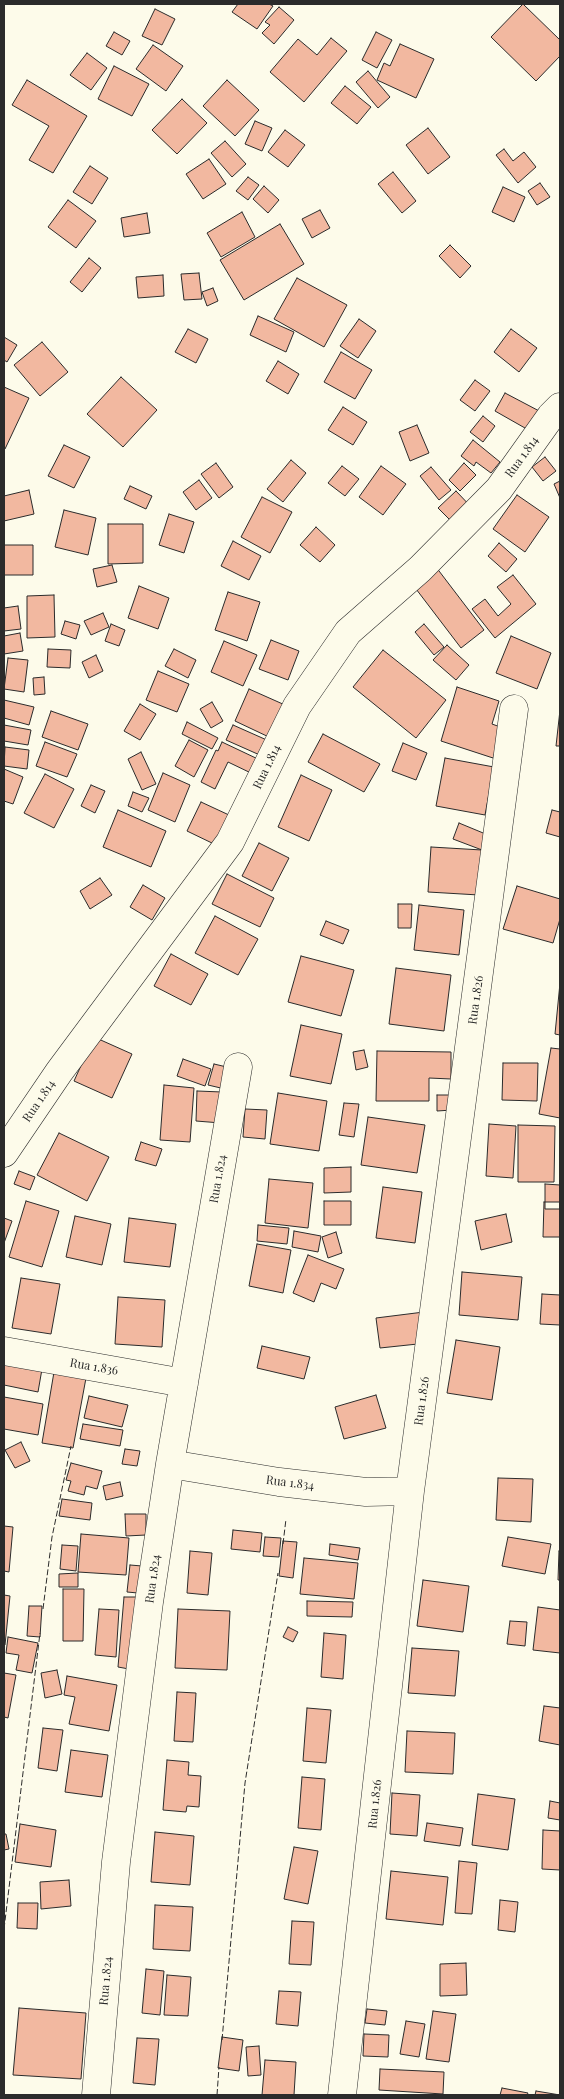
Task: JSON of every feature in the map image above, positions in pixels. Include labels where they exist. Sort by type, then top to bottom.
[{"type":"street","name":"Rua 1.814","points":[[4,1153],[59,1072],[230,842],[297,706],[348,632],[420,569],[499,489],[552,416],[560,408]]},
{"type":"street","name":"Rua 1.826","points":[[342,2095],[410,1490],[514,709]]},
{"type":"street","name":"Rua 1.824","points":[[96,2095],[117,1852],[149,1602],[170,1464],[238,1067]]},
{"type":"street","name":"Rua 1.836","points":[[4,1351],[184,1383]]},
{"type":"street","name":"Rua 1.834","points":[[170,1464],[279,1482],[356,1490],[410,1490]]},
{"type":"building","points":[[238,4],[269,4],[273,6],[257,29],[232,12]]},
{"type":"building","points":[[523,4],[560,40],[560,56],[536,81],[491,37]]},
{"type":"building","points":[[279,7],[294,20],[274,44],[262,33],[270,25],[265,22]]},
{"type":"building","points":[[155,9],[175,19],[162,45],[142,36]]},
{"type":"building","points":[[114,32],[130,41],[122,55],[106,46]]},
{"type":"building","points":[[376,32],[392,40],[377,68],[362,60]]},
{"type":"building","points":[[331,38],[347,51],[304,102],[270,72],[298,39],[317,55]]},
{"type":"building","points":[[400,44],[434,59],[416,98],[377,80],[384,63],[390,66]]},
{"type":"building","points":[[153,45],[183,66],[166,91],[136,69]]},
{"type":"building","points":[[87,53],[107,68],[91,90],[70,75]]},
{"type":"building","points":[[114,66],[149,84],[132,116],[98,99]]},
{"type":"building","points":[[368,71],[390,97],[378,108],[356,82]]},
{"type":"building","points":[[27,80],[87,116],[53,173],[29,160],[49,126],[12,105]]},
{"type":"building","points":[[227,80],[259,110],[235,136],[203,106]]},
{"type":"building","points":[[345,86],[371,107],[357,124],[331,103]]},
{"type":"building","points":[[182,99],[207,123],[177,154],[152,130]]},
{"type":"building","points":[[255,121],[272,128],[262,151],[245,144]]},
{"type":"building","points":[[428,128],[450,157],[428,174],[406,145]]},
{"type":"building","points":[[285,130],[305,145],[288,167],[268,152]]},
{"type":"building","points":[[225,141],[246,164],[232,177],[211,153]]},
{"type":"building","points":[[504,149],[513,161],[524,152],[536,167],[518,183],[496,155]]},
{"type":"building","points":[[209,159],[226,184],[203,199],[186,174]]},
{"type":"building","points":[[90,166],[108,178],[92,204],[73,192]]},
{"type":"building","points":[[393,172],[416,201],[402,213],[378,184]]},
{"type":"building","points":[[248,177],[259,185],[248,200],[236,191]]},
{"type":"building","points":[[540,183],[550,197],[537,205],[528,191]]},
{"type":"building","points":[[264,186],[279,200],[268,213],[253,199]]},
{"type":"building","points":[[503,187],[525,197],[514,222],[492,212]]},
{"type":"building","points":[[68,200],[96,221],[76,248],[48,227]]},
{"type":"building","points":[[320,210],[330,228],[312,238],[302,219]]},
{"type":"building","points":[[242,212],[255,237],[221,257],[207,233]]},
{"type":"building","points":[[147,213],[150,233],[124,237],[121,218]]},
{"type":"building","points":[[280,224],[304,264],[244,300],[220,260]]},
{"type":"building","points":[[450,245],[471,266],[460,278],[439,256]]},
{"type":"building","points":[[89,258],[101,268],[82,292],[70,282]]},
{"type":"building","points":[[199,273],[202,299],[184,300],[181,274]]},
{"type":"building","points":[[163,275],[164,296],[138,298],[136,277]]},
{"type":"building","points":[[297,278],[347,305],[324,347],[274,319]]},
{"type":"building","points":[[213,288],[218,301],[207,306],[202,292]]},
{"type":"building","points":[[258,316],[294,332],[286,352],[250,335]]},
{"type":"building","points":[[359,319],[376,331],[358,358],[340,346]]},
{"type":"building","points":[[188,329],[208,339],[196,363],[175,352]]},
{"type":"building","points":[[511,329],[537,348],[519,372],[494,352]]},
{"type":"building","points":[[4,337],[17,345],[7,362],[4,360]]},
{"type":"building","points":[[42,342],[68,372],[40,396],[14,365]]},
{"type":"building","points":[[341,352],[372,370],[355,399],[324,382]]},
{"type":"building","points":[[278,361],[299,374],[288,394],[266,381]]},
{"type":"building","points":[[121,377],[157,410],[123,447],[87,414]]},
{"type":"building","points":[[475,380],[490,391],[475,411],[460,400]]},
{"type":"building","points":[[4,387],[29,398],[5,449],[4,448]]},
{"type":"building","points":[[505,393],[543,413],[532,432],[495,411]]},
{"type":"building","points":[[343,407],[367,422],[353,445],[328,430]]},
{"type":"building","points":[[483,416],[495,426],[483,442],[470,432]]},
{"type":"building","points":[[417,425],[429,453],[410,461],[399,432]]},
{"type":"building","points":[[473,440],[500,462],[491,473],[476,462],[474,466],[461,456]]},
{"type":"building","points":[[64,445],[90,457],[74,488],[48,476]]},
{"type":"building","points":[[545,457],[556,471],[543,481],[532,467]]},
{"type":"building","points":[[291,460],[306,473],[283,502],[267,489]]},
{"type":"building","points":[[216,463],[233,487],[219,498],[201,474]]},
{"type":"building","points":[[464,463],[476,475],[460,491],[449,480]]},
{"type":"building","points":[[342,466],[359,479],[345,496],[328,483]]},
{"type":"building","points":[[381,466],[406,484],[383,515],[359,497]]},
{"type":"building","points":[[431,467],[451,490],[439,500],[420,476]]},
{"type":"building","points":[[199,480],[212,498],[196,510],[183,492]]},
{"type":"building","points":[[560,481],[560,498],[554,484]]},
{"type":"building","points":[[130,486],[152,496],[146,509],[124,499]]},
{"type":"building","points":[[29,490],[34,514],[4,521],[4,496]]},
{"type":"building","points":[[456,491],[475,511],[457,527],[438,508]]},
{"type":"building","points":[[517,495],[549,517],[525,552],[493,529]]},
{"type":"building","points":[[262,497],[292,512],[270,553],[241,537]]},
{"type":"building","points":[[64,510],[96,518],[88,555],[55,547]]},
{"type":"building","points":[[169,514],[194,522],[184,553],[159,545]]},
{"type":"building","points":[[108,524],[143,524],[143,563],[108,564]]},
{"type":"building","points":[[316,527],[335,545],[320,562],[300,545]]},
{"type":"building","points":[[233,541],[261,556],[249,580],[221,566]]},
{"type":"building","points":[[499,543],[517,559],[506,572],[488,556]]},
{"type":"building","points":[[4,545],[33,545],[33,575],[4,575]]},
{"type":"building","points":[[112,565],[117,582],[97,587],[93,569]]},
{"type":"building","points":[[436,567],[484,630],[461,648],[413,585]]},
{"type":"building","points":[[513,575],[536,604],[495,638],[472,609],[485,599],[498,616],[511,604],[497,587]]},
{"type":"building","points":[[139,586],[169,598],[158,629],[128,618]]},
{"type":"building","points":[[228,592],[260,602],[247,641],[215,630]]},
{"type":"building","points":[[54,595],[55,637],[27,638],[27,596]]},
{"type":"building","points":[[18,606],[21,629],[4,631],[4,608]]},
{"type":"building","points":[[103,613],[109,627],[91,635],[84,621]]},
{"type":"building","points":[[65,621],[80,625],[76,639],[61,634]]},
{"type":"building","points":[[111,624],[125,630],[119,646],[105,641]]},
{"type":"building","points":[[424,624],[444,647],[434,655],[415,632]]},
{"type":"building","points":[[20,633],[23,651],[4,654],[4,636]]},
{"type":"building","points":[[511,636],[551,653],[537,689],[496,673]]},
{"type":"building","points":[[271,640],[299,651],[288,680],[259,669]]},
{"type":"building","points":[[224,641],[257,655],[243,686],[211,672]]},
{"type":"building","points":[[447,645],[469,665],[456,680],[433,660]]},
{"type":"building","points":[[48,649],[71,650],[70,668],[47,667]]},
{"type":"building","points":[[174,649],[196,660],[188,678],[165,666]]},
{"type":"building","points":[[383,650],[446,700],[416,738],[353,687]]},
{"type":"building","points":[[96,655],[103,671],[89,678],[82,662]]},
{"type":"building","points":[[8,658],[28,660],[24,692],[4,689]]},
{"type":"building","points":[[158,671],[189,684],[177,712],[146,700]]},
{"type":"building","points":[[44,677],[45,694],[34,695],[33,678]]},
{"type":"building","points":[[457,687],[499,701],[492,724],[503,728],[493,758],[441,741]]},
{"type":"building","points":[[249,689],[285,705],[271,738],[235,721]]},
{"type":"building","points":[[4,700],[34,707],[29,725],[4,718]]},
{"type":"building","points":[[212,702],[223,721],[211,728],[200,709]]},
{"type":"building","points":[[140,704],[156,714],[140,740],[124,731]]},
{"type":"building","points":[[560,710],[560,746],[556,746]]},
{"type":"building","points":[[51,711],[88,724],[78,750],[42,737]]},
{"type":"building","points":[[187,722],[218,738],[212,749],[182,734]]},
{"type":"building","points":[[4,725],[31,730],[28,745],[4,741]]},
{"type":"building","points":[[233,725],[269,741],[262,756],[226,740]]},
{"type":"building","points":[[323,734],[380,764],[364,792],[308,762]]},
{"type":"building","points":[[189,740],[208,750],[194,777],[175,766]]},
{"type":"building","points":[[45,742],[77,754],[67,777],[36,766]]},
{"type":"building","points":[[222,742],[260,760],[253,774],[228,762],[215,789],[201,782],[216,750],[218,751]]},
{"type":"building","points":[[403,743],[427,753],[416,780],[392,771]]},
{"type":"building","points":[[5,747],[29,750],[27,769],[4,766]]},
{"type":"building","points":[[141,752],[156,784],[142,790],[128,759]]},
{"type":"building","points":[[445,758],[494,767],[485,815],[436,806]]},
{"type":"building","points":[[4,769],[23,777],[13,804],[4,801]]},
{"type":"building","points":[[163,773],[190,785],[175,822],[148,810]]},
{"type":"building","points":[[45,774],[74,789],[54,828],[24,813]]},
{"type":"building","points":[[301,775],[332,790],[309,841],[278,827]]},
{"type":"building","points":[[91,785],[105,791],[95,813],[81,806]]},
{"type":"building","points":[[133,792],[149,798],[142,812],[128,806]]},
{"type":"building","points":[[201,802],[229,815],[214,844],[187,831]]},
{"type":"building","points":[[118,810],[166,831],[151,867],[103,847]]},
{"type":"building","points":[[552,810],[560,812],[560,837],[546,833]]},
{"type":"building","points":[[459,823],[488,835],[482,850],[453,839]]},
{"type":"building","points":[[259,843],[289,858],[272,891],[242,876]]},
{"type":"building","points":[[431,847],[482,850],[479,895],[428,892]]},
{"type":"building","points":[[227,874],[274,898],[260,927],[212,904]]},
{"type":"building","points":[[100,878],[112,895],[90,909],[80,891]]},
{"type":"building","points":[[143,885],[165,898],[152,920],[130,907]]},
{"type":"building","points":[[517,886],[560,899],[560,919],[553,943],[503,929]]},
{"type":"building","points":[[398,904],[412,904],[411,928],[398,928]]},
{"type":"building","points":[[419,905],[464,910],[459,955],[414,950]]},
{"type":"building","points":[[215,916],[258,939],[238,975],[195,953]]},
{"type":"building","points":[[326,921],[349,930],[343,944],[320,935]]},
{"type":"building","points":[[171,954],[208,974],[191,1005],[154,986]]},
{"type":"building","points":[[301,956],[354,970],[341,1016],[288,1002]]},
{"type":"building","points":[[396,968],[451,975],[444,1031],[389,1024]]},
{"type":"building","points":[[560,983],[560,1035],[555,1034]]},
{"type":"building","points":[[301,1025],[342,1034],[331,1084],[290,1076]]},
{"type":"building","points":[[94,1037],[132,1054],[112,1098],[74,1081]]},
{"type":"building","points":[[551,1048],[560,1049],[560,1118],[539,1114]]},
{"type":"building","points":[[364,1050],[368,1067],[356,1070],[353,1052]]},
{"type":"building","points":[[377,1051],[451,1052],[451,1079],[429,1078],[429,1101],[376,1101]]},
{"type":"building","points":[[183,1059],[211,1069],[205,1086],[177,1076]]},
{"type":"building","points":[[503,1063],[538,1063],[537,1101],[502,1100]]},
{"type":"building","points":[[214,1064],[231,1068],[225,1089],[208,1085]]},
{"type":"building","points":[[164,1085],[194,1088],[190,1142],[160,1140]]},
{"type":"building","points":[[197,1091],[222,1092],[221,1123],[196,1121]]},
{"type":"building","points":[[278,1093],[327,1101],[319,1151],[270,1144]]},
{"type":"building","points":[[437,1095],[452,1095],[452,1110],[437,1111]]},
{"type":"building","points":[[344,1103],[359,1104],[354,1137],[339,1135]]},
{"type":"building","points":[[245,1109],[267,1110],[265,1139],[243,1137]]},
{"type":"building","points":[[368,1117],[425,1125],[417,1173],[361,1165]]},
{"type":"building","points":[[489,1124],[516,1126],[513,1178],[486,1176]]},
{"type":"building","points":[[518,1125],[555,1126],[554,1182],[518,1182]]},
{"type":"building","points":[[59,1133],[109,1157],[87,1201],[37,1175]]},
{"type":"building","points":[[141,1142],[162,1149],[156,1166],[135,1160]]},
{"type":"building","points":[[351,1167],[351,1192],[324,1193],[324,1168]]},
{"type":"building","points":[[19,1171],[35,1177],[30,1190],[14,1184]]},
{"type":"building","points":[[269,1179],[313,1183],[308,1228],[265,1223]]},
{"type":"building","points":[[545,1184],[560,1185],[560,1209],[545,1209]]},
{"type":"building","points":[[383,1187],[422,1192],[415,1243],[376,1238]]},
{"type":"building","points":[[26,1201],[59,1211],[42,1267],[9,1257]]},
{"type":"building","points":[[324,1201],[351,1201],[351,1225],[324,1225]]},
{"type":"building","points":[[544,1202],[560,1202],[560,1237],[543,1237]]},
{"type":"building","points":[[506,1214],[512,1242],[481,1250],[475,1221]]},
{"type":"building","points":[[75,1216],[111,1224],[102,1265],[66,1257]]},
{"type":"building","points":[[4,1218],[12,1221],[4,1243]]},
{"type":"building","points":[[129,1218],[176,1224],[170,1267],[124,1262]]},
{"type":"building","points":[[258,1225],[289,1228],[287,1244],[257,1241]]},
{"type":"building","points":[[294,1231],[321,1236],[318,1252],[292,1247]]},
{"type":"building","points":[[336,1232],[342,1253],[328,1258],[322,1237]]},
{"type":"building","points":[[257,1244],[291,1250],[283,1293],[249,1286]]},
{"type":"building","points":[[308,1255],[344,1269],[336,1289],[321,1283],[314,1302],[293,1293]]},
{"type":"building","points":[[462,1272],[522,1277],[518,1320],[459,1315]]},
{"type":"building","points":[[21,1278],[60,1284],[51,1334],[12,1328]]},
{"type":"building","points":[[542,1294],[560,1295],[560,1325],[540,1324]]},
{"type":"building","points":[[118,1297],[165,1300],[162,1347],[115,1344]]},
{"type":"building","points":[[424,1312],[427,1343],[380,1348],[376,1318]]},
{"type":"building","points":[[456,1340],[500,1347],[492,1400],[447,1393]]},
{"type":"building","points":[[262,1346],[310,1357],[304,1379],[257,1368]]},
{"type":"building","points":[[4,1362],[42,1369],[38,1392],[4,1385]]},
{"type":"building","points":[[54,1372],[86,1378],[73,1448],[42,1443]]},
{"type":"building","points":[[376,1395],[386,1428],[344,1439],[335,1407]]},
{"type":"building","points":[[89,1396],[128,1405],[122,1427],[84,1418]]},
{"type":"building","points":[[4,1397],[43,1404],[38,1435],[4,1429]]},
{"type":"building","points":[[83,1424],[123,1430],[120,1446],[80,1439]]},
{"type":"building","points":[[21,1442],[30,1461],[15,1468],[5,1450]]},
{"type":"building","points":[[125,1449],[140,1451],[137,1466],[122,1464]]},
{"type":"building","points":[[71,1463],[102,1471],[97,1489],[86,1486],[84,1495],[68,1491],[71,1481],[66,1480]]},
{"type":"building","points":[[498,1478],[533,1479],[531,1522],[496,1520]]},
{"type":"building","points":[[120,1482],[123,1496],[106,1500],[103,1486]]},
{"type":"building","points":[[62,1499],[92,1503],[90,1520],[59,1516]]},
{"type":"building","points":[[125,1514],[146,1514],[146,1535],[126,1536]]},
{"type":"building","points":[[4,1526],[13,1527],[9,1572],[4,1571]]},
{"type":"building","points":[[233,1530],[262,1533],[260,1552],[231,1549]]},
{"type":"building","points":[[81,1534],[129,1538],[126,1575],[78,1572]]},
{"type":"building","points":[[265,1537],[281,1538],[279,1557],[263,1556]]},
{"type":"building","points":[[508,1537],[551,1544],[545,1574],[502,1566]]},
{"type":"building","points":[[283,1541],[297,1542],[293,1578],[279,1576]]},
{"type":"building","points":[[330,1544],[360,1548],[358,1560],[329,1555]]},
{"type":"building","points":[[62,1545],[78,1546],[76,1571],[60,1569]]},
{"type":"building","points":[[190,1551],[212,1553],[208,1595],[187,1593]]},
{"type":"building","points":[[559,1551],[560,1580],[558,1580]]},
{"type":"building","points":[[304,1558],[358,1563],[354,1599],[300,1594]]},
{"type":"building","points":[[130,1565],[142,1566],[138,1593],[127,1592]]},
{"type":"building","points":[[78,1573],[78,1587],[59,1587],[59,1574]]},
{"type":"building","points":[[423,1580],[469,1586],[463,1632],[417,1626]]},
{"type":"building","points":[[63,1589],[84,1589],[83,1641],[63,1641]]},
{"type":"building","points":[[4,1595],[10,1596],[5,1645],[4,1644]]},
{"type":"building","points":[[124,1597],[136,1597],[129,1669],[118,1667]]},
{"type":"building","points":[[307,1601],[353,1602],[352,1617],[307,1616]]},
{"type":"building","points":[[29,1606],[42,1606],[40,1637],[27,1636]]},
{"type":"building","points":[[538,1607],[560,1610],[560,1653],[533,1650]]},
{"type":"building","points":[[99,1609],[119,1610],[116,1657],[95,1655]]},
{"type":"building","points":[[178,1609],[230,1611],[227,1670],[175,1668]]},
{"type":"building","points":[[510,1621],[527,1622],[525,1646],[507,1644]]},
{"type":"building","points":[[288,1627],[298,1632],[293,1642],[283,1637]]},
{"type":"building","points":[[324,1633],[346,1635],[343,1679],[321,1677]]},
{"type":"building","points":[[8,1637],[38,1643],[32,1673],[16,1670],[19,1655],[6,1653]]},
{"type":"building","points":[[412,1648],[459,1651],[455,1696],[408,1693]]},
{"type":"building","points":[[57,1670],[62,1694],[45,1698],[41,1673]]},
{"type":"building","points":[[4,1673],[16,1675],[8,1718],[4,1717]]},
{"type":"building","points":[[67,1676],[117,1685],[109,1731],[69,1724],[75,1697],[64,1695]]},
{"type":"building","points":[[177,1692],[196,1693],[193,1742],[174,1741]]},
{"type":"building","points":[[544,1706],[560,1708],[560,1745],[539,1741]]},
{"type":"building","points":[[307,1708],[331,1710],[326,1763],[303,1761]]},
{"type":"building","points":[[43,1728],[63,1730],[57,1771],[38,1768]]},
{"type":"building","points":[[407,1731],[455,1733],[453,1774],[405,1772]]},
{"type":"building","points":[[71,1750],[108,1755],[102,1797],[65,1792]]},
{"type":"building","points":[[167,1760],[189,1762],[188,1775],[201,1776],[199,1807],[187,1806],[186,1812],[163,1810]]},
{"type":"building","points":[[302,1777],[325,1779],[321,1830],[298,1828]]},
{"type":"building","points":[[392,1793],[420,1795],[417,1836],[390,1834]]},
{"type":"building","points":[[478,1794],[515,1799],[508,1850],[472,1845]]},
{"type":"building","points":[[550,1801],[560,1803],[560,1820],[548,1818]]},
{"type":"building","points":[[427,1823],[463,1828],[460,1846],[424,1841]]},
{"type":"building","points":[[20,1824],[56,1830],[51,1867],[15,1862]]},
{"type":"building","points":[[543,1830],[560,1831],[560,1870],[542,1869]]},
{"type":"building","points":[[155,1832],[194,1836],[190,1885],[151,1882]]},
{"type":"building","points":[[4,1834],[6,1834],[9,1849],[4,1850]]},
{"type":"building","points":[[294,1847],[318,1851],[308,1904],[284,1899]]},
{"type":"building","points":[[459,1861],[477,1863],[472,1914],[455,1913]]},
{"type":"building","points":[[391,1871],[448,1877],[443,1925],[386,1919]]},
{"type":"building","points":[[69,1880],[71,1906],[41,1909],[40,1882]]},
{"type":"building","points":[[500,1900],[518,1902],[515,1932],[498,1930]]},
{"type":"building","points":[[18,1903],[38,1903],[37,1929],[17,1928]]},
{"type":"building","points":[[155,1905],[193,1907],[190,1951],[153,1949]]},
{"type":"building","points":[[292,1921],[314,1922],[311,1965],[289,1964]]},
{"type":"building","points":[[466,1963],[467,1995],[440,1996],[440,1964]]},
{"type":"building","points":[[146,1969],[164,1971],[160,2015],[142,2013]]},
{"type":"building","points":[[167,1975],[191,1977],[188,2016],[164,2015]]},
{"type":"building","points":[[279,1991],[301,1992],[298,2026],[276,2024]]},
{"type":"building","points":[[19,2008],[86,2013],[81,2079],[13,2075]]},
{"type":"building","points":[[367,2009],[387,2011],[385,2025],[365,2023]]},
{"type":"building","points":[[433,2011],[456,2014],[449,2062],[426,2059]]},
{"type":"building","points":[[406,2021],[425,2024],[419,2057],[400,2054]]},
{"type":"building","points":[[364,2034],[389,2035],[388,2057],[363,2056]]},
{"type":"building","points":[[222,2037],[243,2040],[239,2071],[218,2068]]},
{"type":"building","points":[[137,2038],[159,2039],[155,2085],[133,2083]]},
{"type":"building","points":[[259,2046],[261,2075],[248,2076],[246,2047]]},
{"type":"building","points":[[265,2060],[296,2062],[294,2095],[262,2095]]},
{"type":"building","points":[[380,2069],[444,2072],[443,2094],[379,2090]]},
{"type":"building","points":[[502,2088],[528,2093],[527,2095],[500,2095]]},
{"type":"building","points":[[536,2091],[560,2095],[535,2095]]},
{"type":"fence","points":[[43,1609],[52,1537],[71,1446]]},
{"type":"fence","points":[[283,1544],[286,1519]]},
{"type":"fence","points":[[222,2040],[245,1783],[278,1573]]},
{"type":"fence","points":[[4,1929],[40,1633]]},
{"type":"fence","points":[[217,2095],[219,2067]]}]
